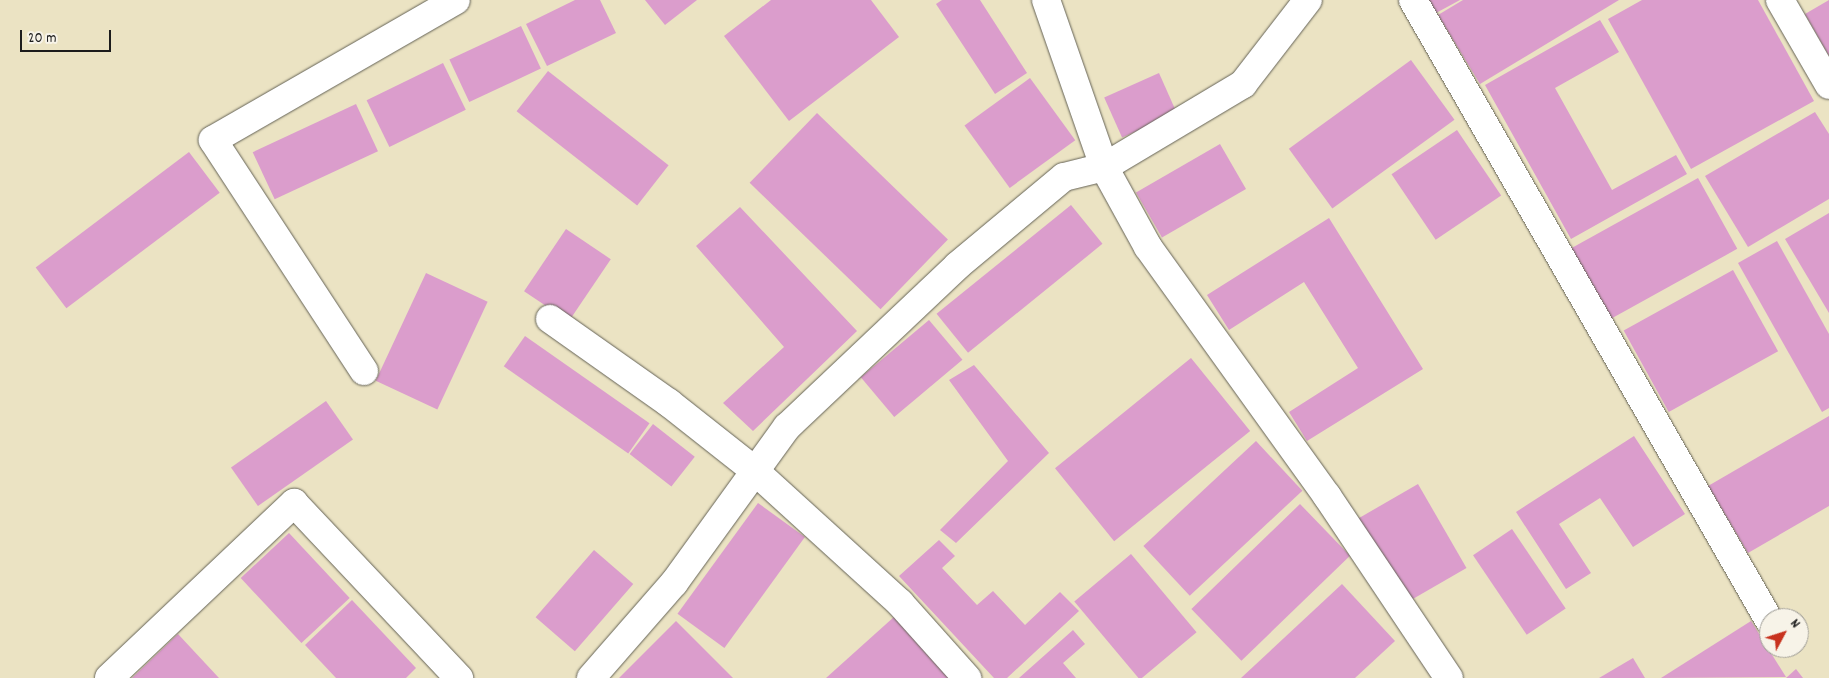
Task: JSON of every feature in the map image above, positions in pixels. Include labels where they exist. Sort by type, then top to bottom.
[{"type":"street","points":[[364,371],[213,140],[456,0]]},
{"type":"street","points":[[1046,0],[1104,167],[1148,247],[1327,496],[1449,678]]},
{"type":"street","points":[[591,678],[674,583],[787,427],[957,266],[1064,177],[1104,167],[1243,84],[1308,0]]},
{"type":"street","points":[[1413,0],[1762,608]]},
{"type":"street","points":[[1780,0],[1829,85]]},
{"type":"street","points":[[550,319],[669,404],[755,471],[900,603],[967,678]]},
{"type":"street","points":[[109,678],[294,503],[459,678]]},
{"type":"building","points":[[575,0],[600,0],[616,33],[547,66],[526,24]]},
{"type":"building","points":[[645,0],[697,0],[665,25]]},
{"type":"building","points":[[771,0],[871,0],[899,37],[789,121],[724,36]]},
{"type":"building","points":[[942,0],[980,0],[1027,73],[995,94],[936,4]]},
{"type":"building","points":[[1428,0],[1460,0],[1436,13]]},
{"type":"building","points":[[1463,0],[1619,0],[1480,84],[1438,15]]},
{"type":"building","points":[[1642,0],[1758,0],[1814,101],[1691,169],[1608,19]]},
{"type":"building","points":[[1829,0],[1829,56],[1805,14]]},
{"type":"building","points":[[1600,20],[1619,52],[1555,88],[1612,190],[1676,155],[1687,174],[1571,239],[1485,85]]},
{"type":"building","points":[[521,26],[541,69],[469,102],[449,59]]},
{"type":"building","points":[[1411,60],[1454,120],[1332,209],[1289,149]]},
{"type":"building","points":[[443,63],[466,110],[389,147],[367,100]]},
{"type":"building","points":[[548,71],[669,165],[637,205],[517,111]]},
{"type":"building","points":[[1159,73],[1177,113],[1122,138],[1104,97]]},
{"type":"building","points":[[1030,78],[1075,140],[1010,188],[964,126]]},
{"type":"building","points":[[356,104],[378,151],[275,199],[253,152]]},
{"type":"building","points":[[1815,112],[1829,134],[1829,199],[1748,247],[1705,176]]},
{"type":"building","points":[[817,113],[948,239],[881,309],[750,183]]},
{"type":"building","points":[[1457,130],[1501,195],[1436,240],[1392,174]]},
{"type":"building","points":[[1220,144],[1246,189],[1162,238],[1136,192]]},
{"type":"building","points":[[189,152],[220,193],[66,308],[36,268]]},
{"type":"building","points":[[1698,178],[1737,249],[1608,321],[1569,250]]},
{"type":"building","points":[[1071,205],[1102,244],[968,353],[937,314]]},
{"type":"building","points":[[740,207],[857,331],[753,431],[723,403],[784,347],[696,246]]},
{"type":"building","points":[[1829,213],[1829,313],[1785,239]]},
{"type":"building","points":[[1329,218],[1423,369],[1307,441],[1289,412],[1358,368],[1304,282],[1229,330],[1207,295]]},
{"type":"building","points":[[566,229],[611,259],[569,321],[524,291]]},
{"type":"building","points":[[1777,241],[1829,334],[1829,408],[1822,412],[1738,263]]},
{"type":"building","points":[[1733,270],[1778,351],[1669,412],[1624,331]]},
{"type":"building","points":[[426,273],[488,302],[437,410],[376,381]]},
{"type":"building","points":[[929,320],[962,360],[894,417],[861,377]]},
{"type":"building","points":[[525,336],[650,423],[628,453],[504,366]]},
{"type":"building","points":[[1191,358],[1250,431],[1114,541],[1055,468]]},
{"type":"building","points":[[974,365],[1049,453],[956,543],[940,530],[1008,461],[949,380]]},
{"type":"building","points":[[326,401],[353,440],[258,506],[231,468]]},
{"type":"building","points":[[1829,416],[1829,506],[1748,553],[1708,486]]},
{"type":"building","points":[[653,424],[695,457],[671,487],[630,454]]},
{"type":"building","points":[[1634,436],[1685,514],[1633,547],[1600,498],[1559,524],[1591,573],[1566,589],[1516,512]]},
{"type":"building","points":[[1256,441],[1302,491],[1190,596],[1143,546]]},
{"type":"building","points":[[1418,484],[1466,568],[1406,603],[1357,519]]},
{"type":"building","points":[[758,503],[805,537],[724,648],[677,614]]},
{"type":"building","points":[[1300,504],[1350,556],[1241,661],[1191,609]]},
{"type":"building","points":[[1512,529],[1566,609],[1527,635],[1473,555]]},
{"type":"building","points":[[289,533],[350,598],[301,643],[241,578]]},
{"type":"building","points":[[939,540],[955,556],[942,568],[977,605],[993,591],[1025,625],[1060,592],[1079,611],[1007,678],[994,678],[899,576]]},
{"type":"building","points":[[594,550],[633,584],[575,651],[536,617]]},
{"type":"building","points":[[1131,554],[1197,632],[1142,678],[1138,678],[1074,602]]},
{"type":"building","points":[[1342,584],[1395,641],[1355,678],[1241,678]]},
{"type":"building","points":[[352,600],[416,668],[406,678],[336,678],[305,645]]},
{"type":"building","points":[[895,616],[951,678],[826,678]]},
{"type":"building","points":[[676,621],[733,678],[619,678]]},
{"type":"building","points":[[1751,621],[1759,634],[1759,658],[1774,658],[1786,677],[1661,678]]},
{"type":"building","points":[[1073,630],[1085,644],[1063,663],[1076,678],[1019,678]]},
{"type":"building","points":[[178,634],[219,678],[132,678]]},
{"type":"building","points":[[1633,658],[1645,678],[1599,678]]},
{"type":"building","points":[[1796,669],[1803,678],[1786,678]]}]
